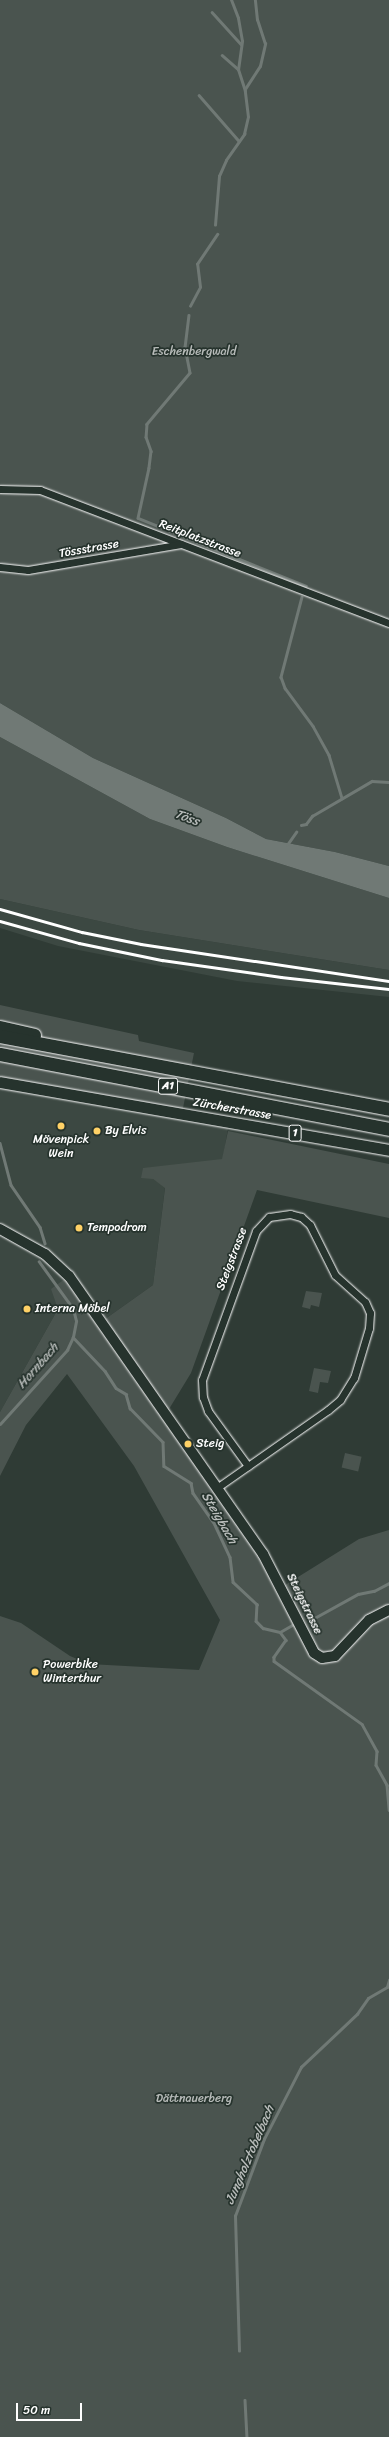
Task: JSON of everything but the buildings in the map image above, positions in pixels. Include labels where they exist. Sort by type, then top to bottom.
[{"type":"highway","name":"A1","points":[[0,1026],[93,1053]]},
{"type":"highway","name":"A1","points":[[0,1036],[389,1109]]},
{"type":"highway","name":"A1","points":[[0,1054],[389,1129]]},
{"type":"main road","name":"Zürcherstrasse","points":[[0,1084],[389,1150]]},
{"type":"main road","name":"Steigstrasse","points":[[0,1230],[45,1254],[69,1276],[218,1487],[270,1564],[316,1655],[328,1658],[337,1654],[369,1620],[389,1610]]},
{"type":"street","name":"Reitplatzstrasse","points":[[0,489],[40,490],[137,525],[181,544],[389,623]]},
{"type":"street","name":"Tössstrasse","points":[[0,567],[28,570],[181,544]]},
{"type":"street","name":"Steigstrasse","points":[[218,1487],[248,1466],[328,1410],[344,1395],[356,1371],[370,1324],[370,1313],[365,1302],[335,1275],[310,1225],[301,1217],[290,1214],[269,1217],[256,1230],[203,1375],[203,1393],[208,1411],[248,1466]]},
{"type":"shaded area","points":[[0,899],[139,930],[389,970],[389,997],[237,981],[58,946],[0,928]]},
{"type":"shaded area","points":[[0,1082],[229,1121],[223,1159],[153,1179],[165,1187],[153,1285],[101,1322],[58,1309],[0,1412]]},
{"type":"green space","name":"Eschenbergwald","points":[[0,0],[389,0],[389,866],[335,852],[266,839],[226,818],[93,758],[0,703]]},
{"type":"green space","points":[[0,737],[150,819],[227,847],[389,898],[389,970],[139,930],[0,899]]},
{"type":"green space","points":[[0,1005],[138,1035],[139,1041],[194,1053],[182,1113],[0,1082]]},
{"type":"green space","name":"Dättnauerberg","points":[[228,1131],[389,1164],[389,1218],[257,1190],[191,1373],[166,1414],[282,1587],[359,1539],[389,1530],[389,2437],[0,2437],[0,1616],[21,1623],[70,1656],[89,1664],[199,1670],[220,1620],[134,1466],[67,1374],[26,1425],[0,1476],[0,1412],[58,1309],[51,1289],[69,1276],[101,1322],[153,1285],[165,1188],[153,1179],[141,1178],[143,1168],[222,1159]]},
{"type":"green space","points":[[306,1291],[322,1293],[319,1307],[311,1305],[310,1309],[302,1307]]},
{"type":"green space","points":[[314,1368],[331,1371],[328,1383],[320,1382],[318,1393],[309,1391]]},
{"type":"green space","points":[[345,1453],[362,1457],[358,1471],[342,1468]]},
{"type":"water","name":"Töss","points":[[0,703],[93,758],[226,818],[266,839],[335,852],[389,866],[389,898],[227,847],[150,819],[0,737]]},
{"type":"waterway","points":[[215,225],[219,176],[226,160],[244,134],[248,117],[245,91],[238,70],[242,41],[238,18],[231,0]]},
{"type":"waterway","points":[[245,89],[260,66],[265,44],[257,20],[255,0]]},
{"type":"waterway","points":[[212,12],[241,44]]},
{"type":"waterway","points":[[222,55],[238,69]]},
{"type":"waterway","points":[[199,95],[239,141]]},
{"type":"waterway","points":[[190,306],[200,287],[197,264],[217,234]]},
{"type":"waterway","points":[[189,315],[185,347],[190,373],[147,424],[146,437],[151,451],[149,468],[138,518],[306,586]]},
{"type":"waterway","points":[[302,597],[281,677],[285,688],[313,726],[329,755],[342,798]]},
{"type":"waterway","points":[[301,825],[306,824],[312,816],[372,781],[389,782]]},
{"type":"waterway","points":[[287,845],[296,832]]},
{"type":"waterway","name":"Steigbach","points":[[0,1143],[11,1185],[40,1227],[45,1243]]},
{"type":"waterway","name":"Hornbach","points":[[0,1424],[67,1350],[73,1337],[76,1321],[73,1309],[39,1262]]},
{"type":"waterway","name":"Steigbach","points":[[73,1337],[105,1371],[116,1388],[126,1394],[130,1408],[163,1442],[164,1466],[191,1483],[193,1493],[215,1525],[230,1557],[233,1582],[257,1604],[256,1621],[263,1628],[280,1632],[286,1640],[274,1657],[274,1661],[362,1724],[377,1751],[376,1765],[387,1785],[389,1810]]},
{"type":"waterway","points":[[309,1621],[358,1594],[374,1591],[389,1583]]},
{"type":"waterway","points":[[280,1632],[292,1625]]},
{"type":"waterway","name":"Jungholztobelbach","points":[[239,2351],[235,2216],[264,2139],[301,2067],[357,2014],[368,1998],[387,1987],[389,1980]]},
{"type":"waterway","name":"Jungholztobelbach","points":[[245,2400],[247,2437]]},
{"type":"railway","points":[[0,909],[82,932],[141,944],[389,981]]},
{"type":"railway","points":[[0,921],[79,943],[162,960],[281,977],[389,989]]},
{"type":"place","name":"Mövenpick Wein","points":[[61,1126]]},
{"type":"place","name":"By Elvis","points":[[97,1131]]},
{"type":"place","name":"Tempodrom","points":[[79,1228]]},
{"type":"place","name":"Interna Möbel","points":[[27,1309]]},
{"type":"place","name":"Steig","points":[[188,1444]]},
{"type":"place","name":"Powerbike Winterthur","points":[[35,1672]]}]
